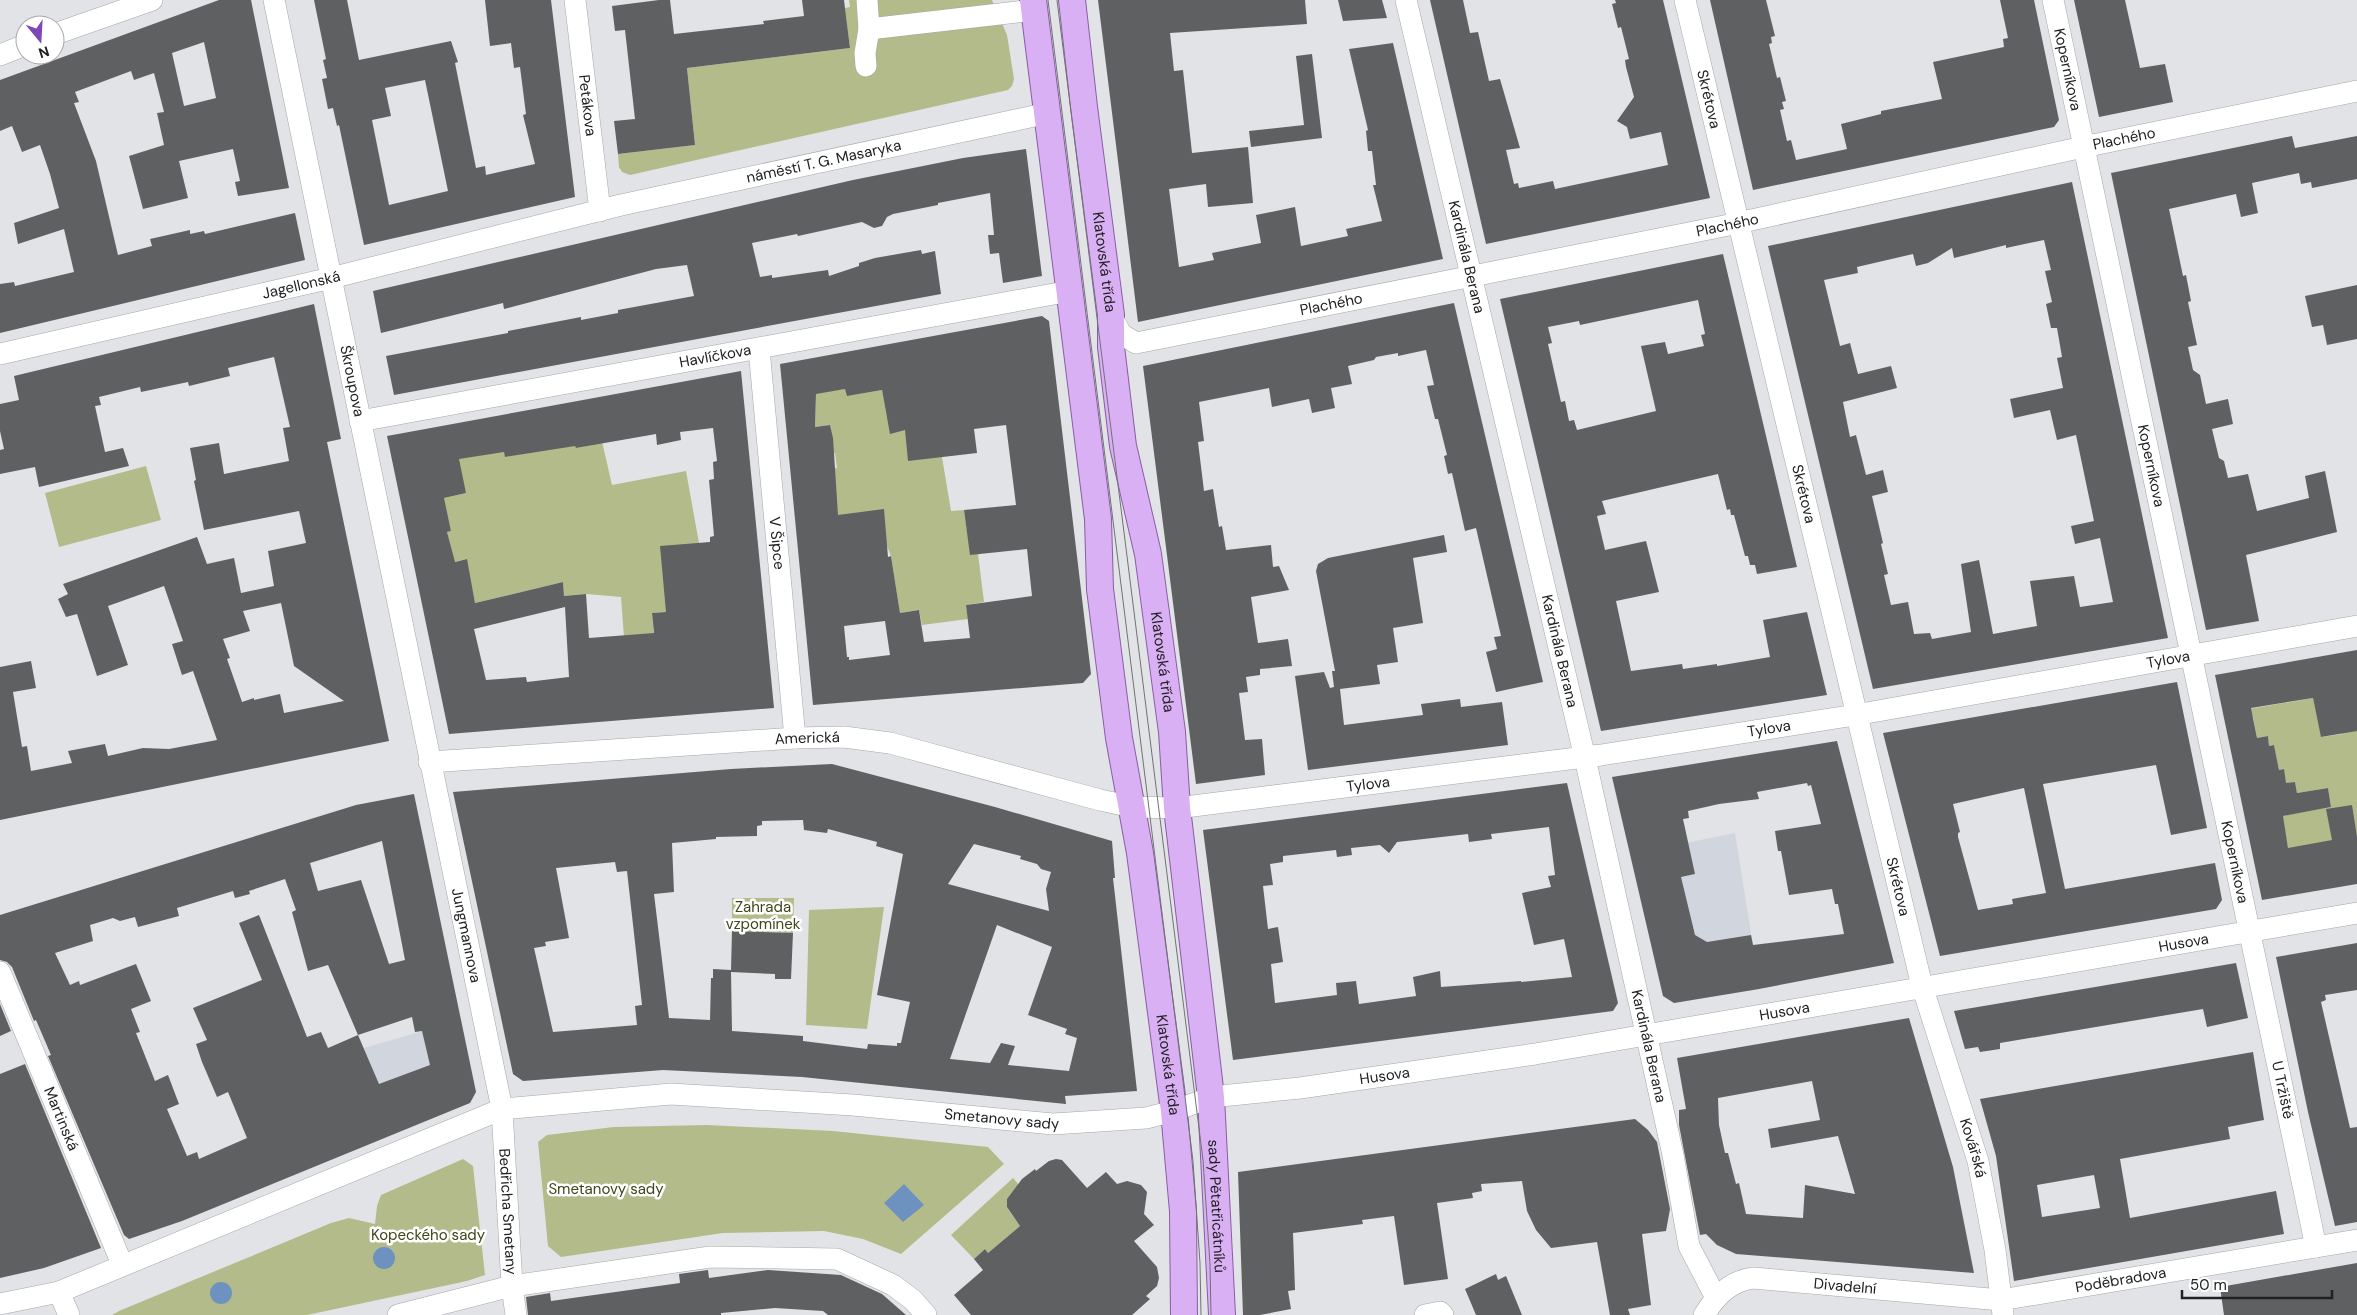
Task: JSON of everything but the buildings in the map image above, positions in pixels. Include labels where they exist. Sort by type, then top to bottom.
[{"type":"main road","name":"Klatovská třída","points":[[1072,0],[1084,107],[1112,315],[1111,347],[1122,436],[1152,576],[1172,732],[1177,808],[1211,1098]]},
{"type":"main road","name":"Klatovská třída","points":[[1033,5],[1098,519],[1102,598],[1119,738],[1133,807],[1174,1111]]},
{"type":"main road","name":"sady Pětatřicátníků","points":[[1211,1098],[1222,1315]]},
{"type":"main road","points":[[1174,1111],[1183,1212],[1184,1315]]},
{"type":"street","points":[[65,30],[152,0]]},
{"type":"street","name":"Škroupova","points":[[274,0],[429,762]]},
{"type":"street","name":"Petákova","points":[[575,0],[600,211]]},
{"type":"street","points":[[866,66],[865,53],[870,29],[867,0]]},
{"type":"street","name":"Kardinála Berana","points":[[1406,0],[1585,758],[1673,1155],[1688,1246],[1710,1307]]},
{"type":"street","name":"Skrétova","points":[[1686,0],[1737,222],[1922,986]]},
{"type":"street","name":"Koperníkova","points":[[2053,0],[2249,932]]},
{"type":"street","points":[[870,29],[1033,5]]},
{"type":"street","points":[[0,55],[15,50]]},
{"type":"street","name":"Plachého","points":[[1112,315],[1121,334],[1136,343],[1737,222],[2083,147],[2357,92]]},
{"type":"street","name":"náměstí T. G. Masaryka","points":[[600,211],[1048,113]]},
{"type":"street","name":"Jagellonská","points":[[0,354],[331,278],[600,211]]},
{"type":"street","name":"Havlíčkova","points":[[360,421],[1070,291]]},
{"type":"street","name":"V Šipce","points":[[759,349],[795,738]]},
{"type":"street","name":"Tylova","points":[[1177,808],[1585,758],[1855,715],[2357,626]]},
{"type":"street","name":"Americká","points":[[429,762],[795,738],[844,737],[890,743],[1133,807],[1177,808]]},
{"type":"street","name":"Jungmannova","points":[[429,762],[502,1109]]},
{"type":"street","name":"Husova","points":[[1211,1098],[1300,1088],[1535,1054],[1922,986],[2357,913]]},
{"type":"street","name":"U Tržiště","points":[[2249,932],[2316,1247]]},
{"type":"street","name":"Martinská","points":[[0,972],[122,1264]]},
{"type":"street","name":"Kovářská","points":[[1922,986],[1978,1161],[1995,1250],[2002,1307]]},
{"type":"street","name":"Smetanovy sady","points":[[502,1109],[671,1094],[853,1105],[1053,1124],[1146,1118],[1174,1111]]},
{"type":"street","name":"Klatovská třída","points":[[1174,1111],[1211,1098]]},
{"type":"street","points":[[0,1304],[59,1292],[122,1264],[502,1109]]},
{"type":"street","name":"Bedřicha Smetany","points":[[502,1109],[512,1286],[516,1315]]},
{"type":"street","name":"Poděbradova","points":[[2002,1307],[2357,1240]]},
{"type":"street","points":[[398,1315],[512,1286],[710,1257],[836,1259],[893,1286],[913,1300],[926,1315]]},
{"type":"street","name":"Divadelní","points":[[1710,1307],[1737,1281],[1753,1278],[2002,1307]]},
{"type":"street","points":[[59,1292],[69,1315]]},
{"type":"street","points":[[1425,1315],[1440,1312],[1443,1315]]},
{"type":"shaded area","points":[[1735,833],[1760,989],[1674,1003],[1663,996],[1631,854]]},
{"type":"shaded area","points":[[461,1020],[476,1092],[470,1103],[397,1132],[364,1048]]},
{"type":"green space","points":[[849,0],[992,0],[1007,35],[1014,79],[1012,86],[1008,90],[630,175],[622,172],[619,167],[618,154],[695,145],[687,68],[850,48],[845,8],[850,7]]},
{"type":"green space","points":[[845,389],[852,395],[882,390],[887,417],[942,457],[951,511],[964,510],[967,531],[978,554],[984,602],[966,605],[968,619],[922,625],[919,610],[900,613],[891,556],[887,546],[835,516],[830,469],[837,468],[835,453],[829,454],[830,425],[815,427],[816,393]]},
{"type":"green space","points":[[601,437],[612,485],[686,471],[699,543],[667,612],[652,613],[655,650],[626,664],[621,597],[586,594],[564,596],[563,582],[475,603],[466,559],[454,562],[447,532],[451,531],[447,514],[441,503],[444,498],[466,493],[456,456],[504,452],[506,457],[575,442],[576,448],[592,445]]},
{"type":"green space","points":[[146,466],[161,520],[59,547],[45,493]]},
{"type":"green space","points":[[2313,698],[2322,737],[2342,734],[2335,700],[2357,698],[2357,846],[2288,848],[2282,816],[2331,807],[2328,788],[2297,793],[2295,782],[2282,784],[2284,769],[2279,770],[2274,745],[2269,746],[2268,736],[2257,738],[2253,716],[2243,710]]},
{"type":"green space","name":"Zahrada vzpomínek","points":[[732,898],[794,898],[793,933],[732,931]]},
{"type":"green space","points":[[884,907],[867,1029],[806,1025],[809,910]]},
{"type":"green space","name":"Smetanovy sady","points":[[707,1125],[833,1131],[988,1147],[1004,1164],[901,1254],[863,1239],[824,1231],[723,1233],[561,1257],[548,1246],[538,1142],[547,1135],[614,1127]]},
{"type":"green space","name":"Kopeckého sady","points":[[463,1159],[473,1166],[485,1275],[467,1281],[307,1315],[112,1315],[331,1223],[349,1218],[375,1224],[377,1206],[381,1195]]},
{"type":"green space","points":[[1013,1178],[1019,1185],[1007,1199],[1007,1207],[1020,1226],[988,1253],[985,1249],[974,1259],[951,1235]]},
{"type":"water","points":[[904,1184],[924,1205],[903,1222],[884,1203]]},
{"type":"water","points":[[384,1247],[392,1250],[395,1258],[392,1266],[384,1269],[376,1266],[373,1258],[376,1250]]},
{"type":"water","points":[[221,1282],[229,1285],[232,1293],[229,1301],[221,1304],[213,1301],[210,1293],[213,1285]]},
{"type":"tram line","points":[[1048,0],[1193,1161],[1200,1263],[1201,1315]]},
{"type":"tram line","points":[[1057,0],[1203,1160],[1210,1264],[1211,1315]]}]
